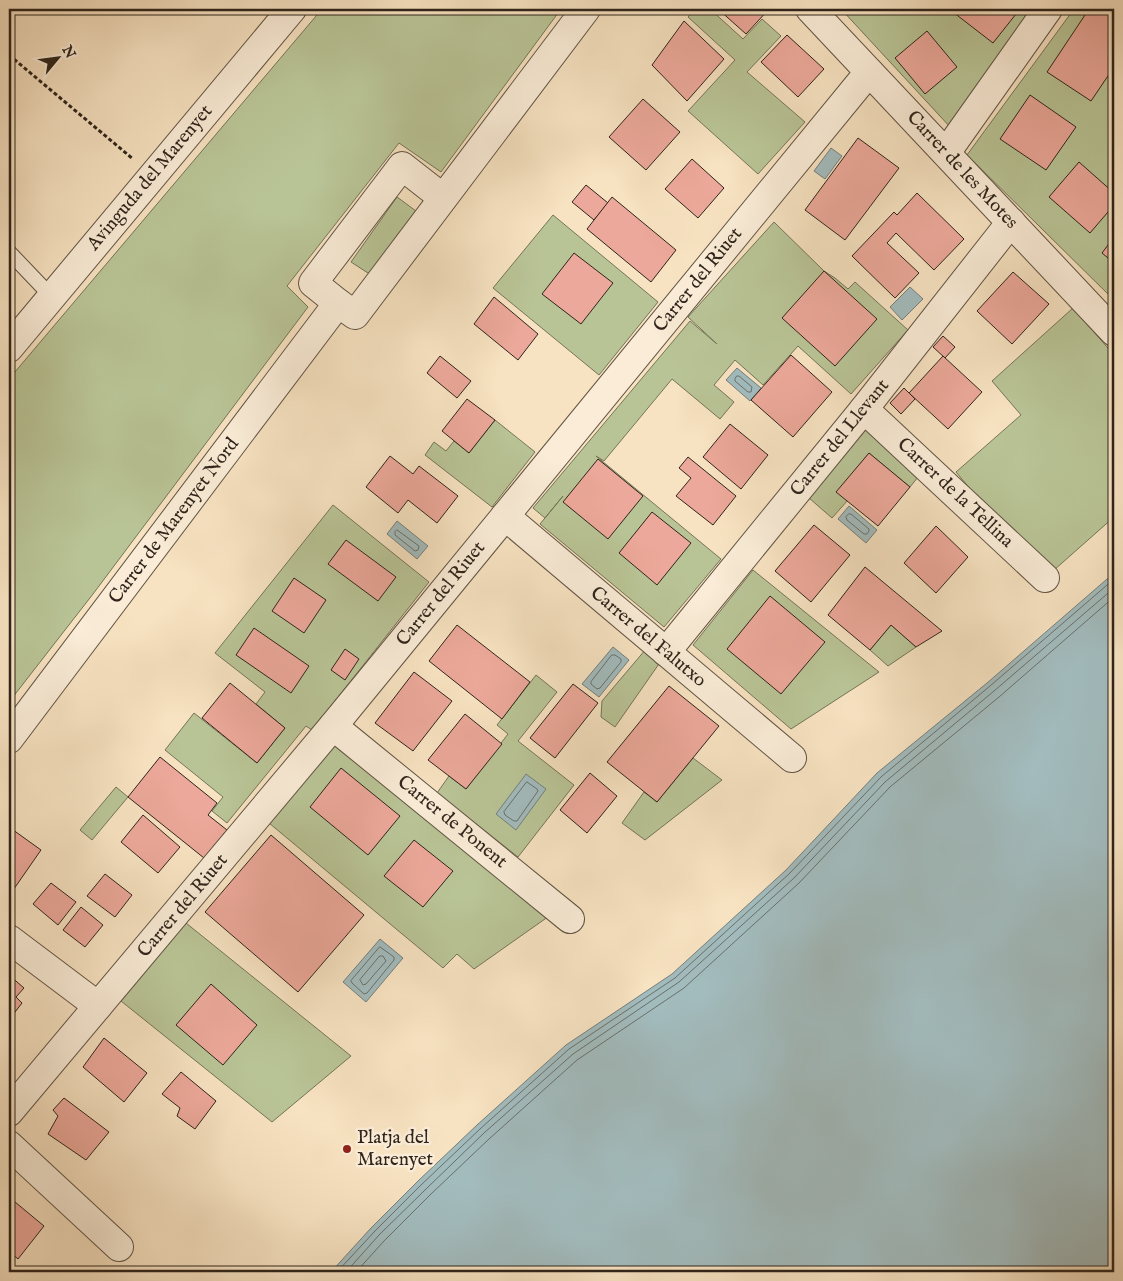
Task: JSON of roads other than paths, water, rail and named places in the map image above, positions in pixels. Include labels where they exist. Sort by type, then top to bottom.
[{"type":"street","name":"Avinguda del Marenyet","points":[[9,348],[292,9]]},
{"type":"street","points":[[444,198],[402,166],[313,283],[355,315],[444,198],[586,9]]},
{"type":"street","name":"Carrer de les Motes","points":[[810,9],[1114,332]]},
{"type":"street","points":[[946,153],[1048,9]]},
{"type":"street","name":"Carrer del Riuet","points":[[9,1112],[333,726],[869,72]]},
{"type":"street","name":"Carrer del Llevant","points":[[666,652],[864,409],[1011,222]]},
{"type":"street","name":"Carrer de Marenyet Nord","points":[[9,739],[338,303]]},
{"type":"street","name":"Carrer de la Tellina","points":[[864,409],[1045,578]]},
{"type":"street","name":"Carrer del Falutxo","points":[[505,516],[792,758]]},
{"type":"street","name":"Carrer de Ponent","points":[[333,726],[570,919]]},
{"type":"street","points":[[9,939],[98,1006]]},
{"type":"street","points":[[9,1145],[119,1247]]},
{"type":"lane","points":[[9,252],[52,296]]},
{"type":"water","points":[[831,148],[842,156],[825,179],[814,171]]},
{"type":"water","points":[[910,287],[923,299],[902,320],[890,307]]},
{"type":"water","points":[[737,368],[761,388],[750,401],[726,380]]},
{"type":"water","points":[[849,506],[877,530],[866,543],[838,519]]},
{"type":"water","points":[[397,521],[428,546],[417,559],[387,534]]},
{"type":"water","points":[[1114,573],[1114,1272],[331,1272],[418,1181],[566,1045],[672,974],[786,870],[877,773],[987,683]]},
{"type":"water","points":[[613,647],[629,660],[599,697],[582,684]]},
{"type":"water","points":[[526,774],[546,789],[516,830],[496,814]]},
{"type":"water","points":[[380,939],[403,958],[366,1002],[343,982]]},
{"type":"place","name":"Platja del Marenyet","points":[[347,1149]]}]
